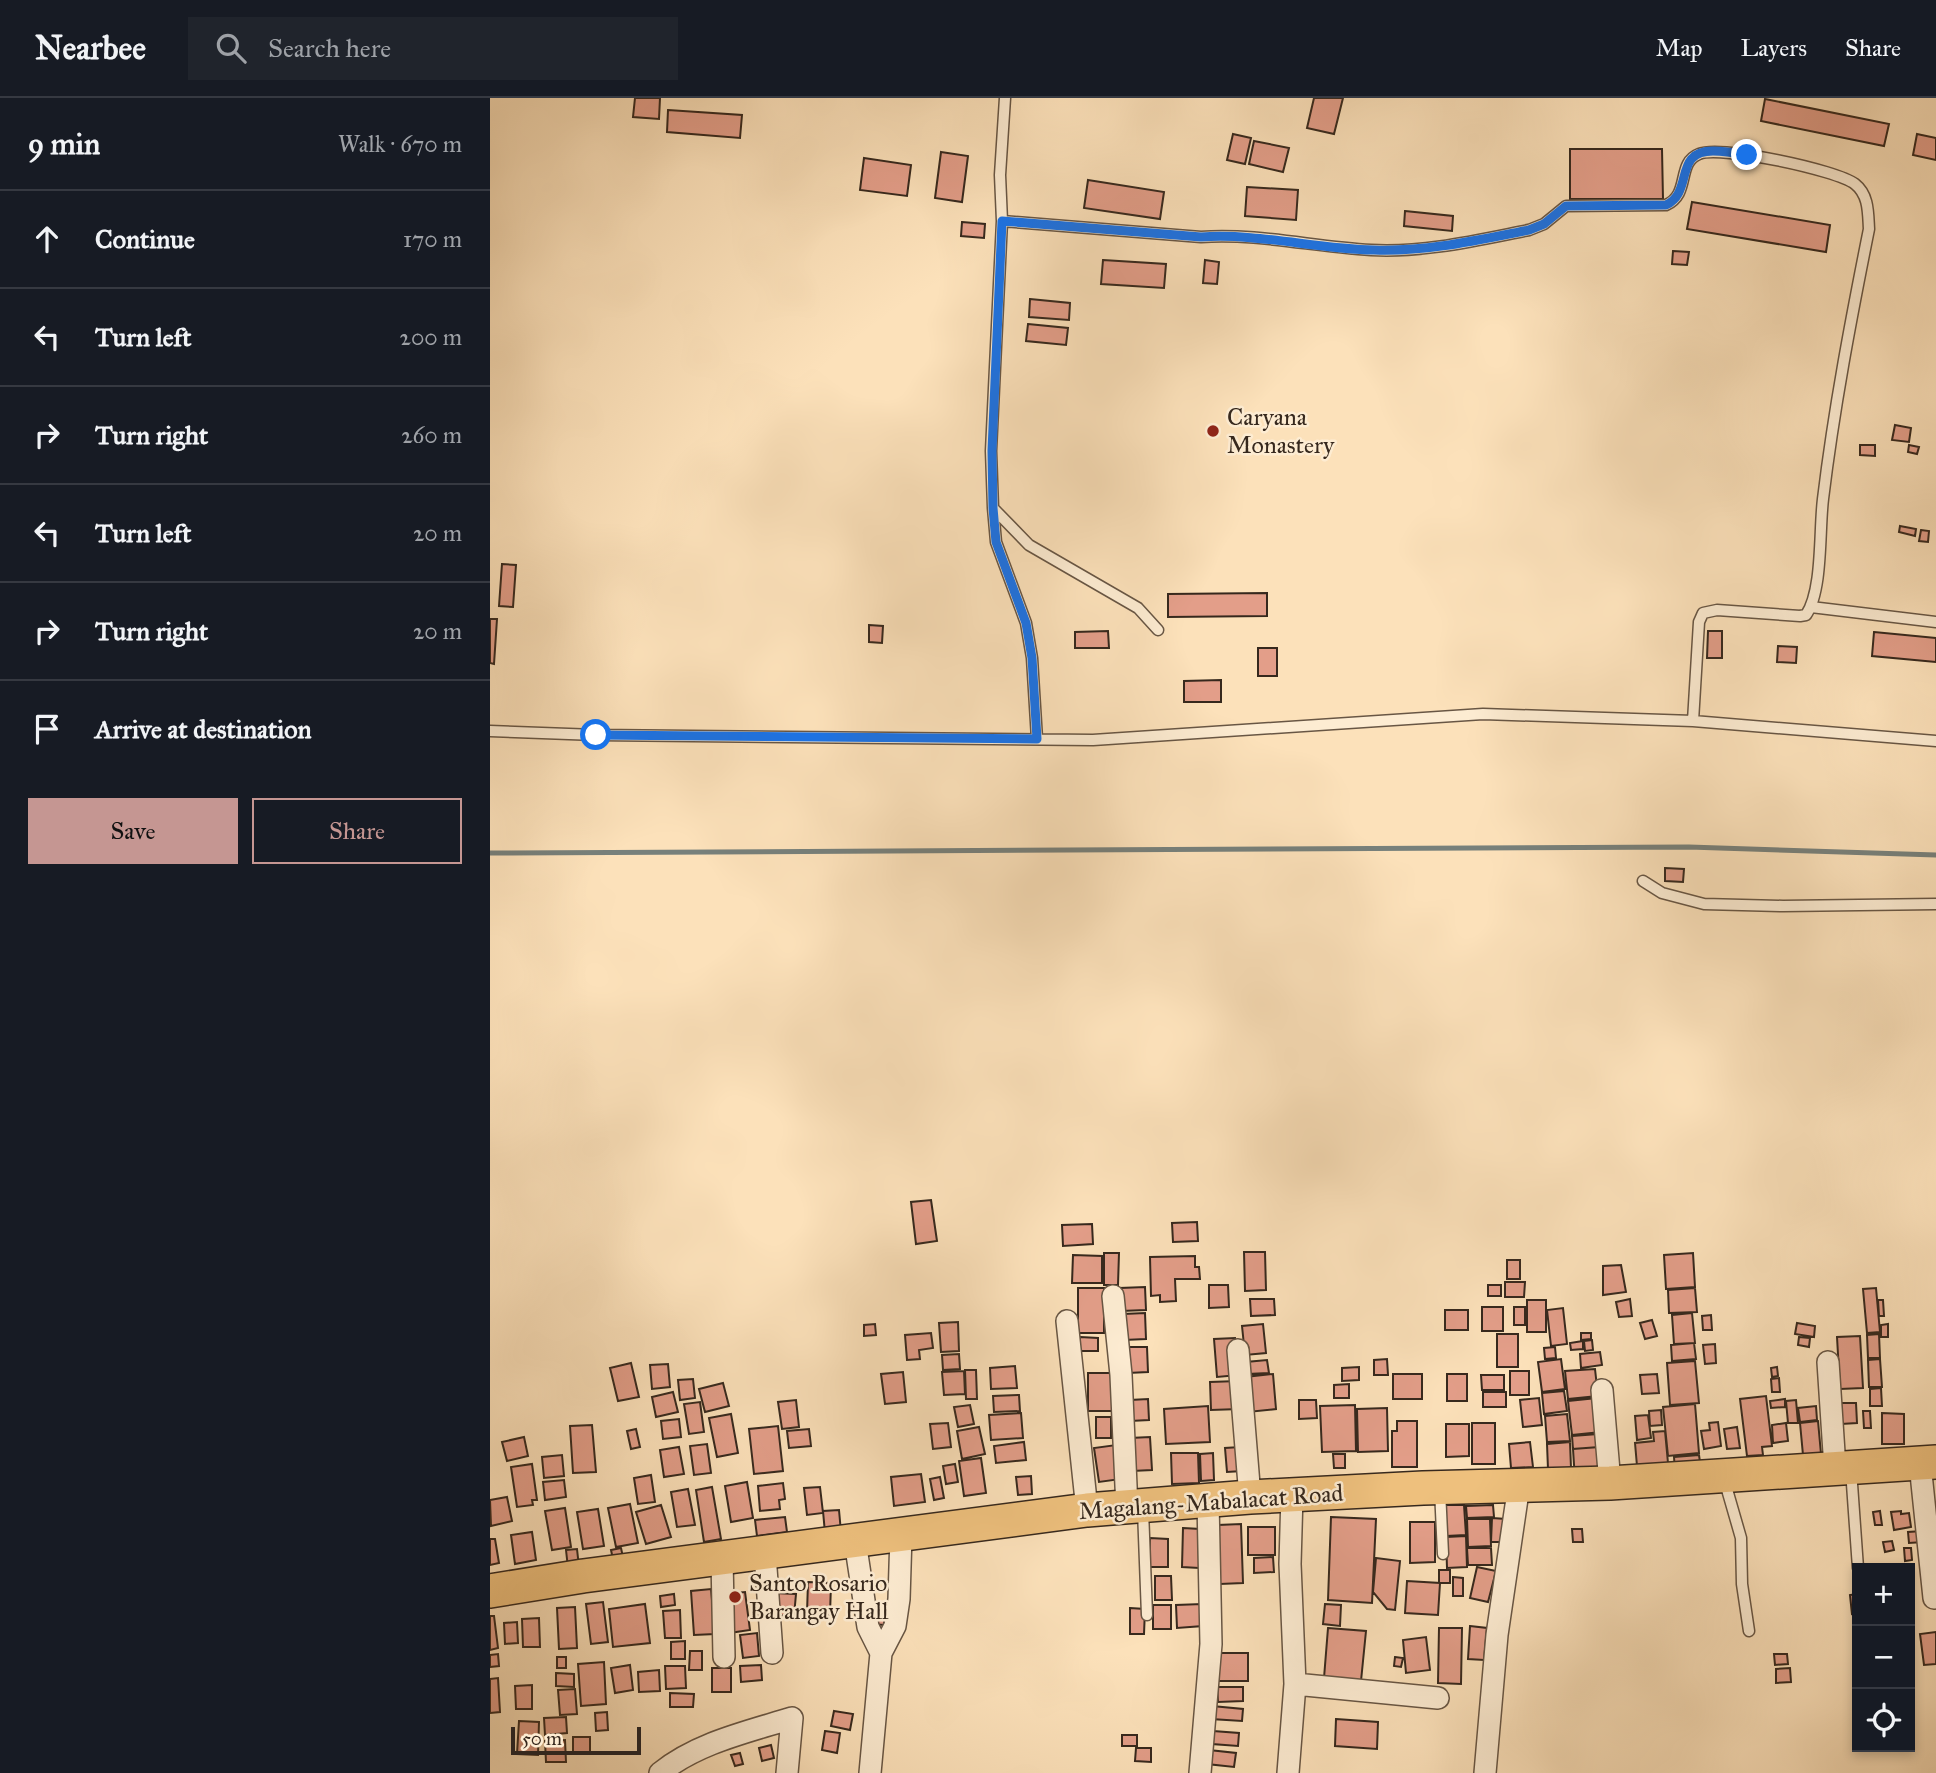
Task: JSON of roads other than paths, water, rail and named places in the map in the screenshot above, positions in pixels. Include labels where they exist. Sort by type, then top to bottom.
[{"type":"main road","name":"Magalang-Mabalacat Road","points":[[490,1591],[583,1576],[1087,1510],[1250,1497],[1440,1487],[1610,1483],[1928,1463]]},
{"type":"street","points":[[1113,1296],[1135,1507]]},
{"type":"street","points":[[1067,1321],[1087,1510]]},
{"type":"street","points":[[1238,1350],[1250,1497]]},
{"type":"street","points":[[1829,1362],[1843,1468]]},
{"type":"street","points":[[1602,1390],[1610,1483]]},
{"type":"street","points":[[1928,1463],[1934,1598]]},
{"type":"street","points":[[1485,1773],[1497,1635],[1519,1485]]},
{"type":"street","points":[[1288,1773],[1295,1684],[1290,1564],[1292,1495]]},
{"type":"street","points":[[1200,1773],[1211,1644],[1208,1501]]},
{"type":"street","points":[[870,1773],[881,1653],[895,1626],[899,1599],[901,1535]]},
{"type":"street","points":[[855,1541],[868,1627],[881,1653]]},
{"type":"street","points":[[765,1554],[772,1653]]},
{"type":"street","points":[[722,1559],[724,1657]]},
{"type":"street","points":[[864,1601],[899,1599]]},
{"type":"street","points":[[1295,1684],[1438,1698]]},
{"type":"street","points":[[660,1773],[672,1763],[722,1740],[792,1718],[787,1773]]},
{"type":"lane","points":[[1005,98],[1000,176],[1002,221],[992,451],[993,508],[996,542],[1026,623],[1032,658],[1037,739]]},
{"type":"lane","points":[[1002,221],[1201,237],[1243,235],[1371,250],[1404,250],[1529,230],[1544,224],[1566,206],[1666,205],[1679,195],[1686,167],[1691,159],[1711,150],[1747,155],[1840,176],[1862,191],[1868,207],[1868,229],[1840,375],[1811,607],[1806,615],[1800,616],[1717,610],[1703,614],[1699,622],[1693,721]]},
{"type":"lane","points":[[993,508],[1029,545],[1138,608],[1158,630]]},
{"type":"lane","points":[[1811,607],[1936,622]]},
{"type":"lane","points":[[490,731],[596,735],[1093,740],[1483,714],[1693,721],[1936,741]]},
{"type":"lane","points":[[1643,881],[1662,893],[1704,904],[1936,904]]},
{"type":"lane","points":[[1843,1468],[1857,1563]]},
{"type":"lane","points":[[1723,1476],[1741,1538],[1742,1584],[1749,1631]]},
{"type":"lane","points":[[1440,1487],[1443,1553]]},
{"type":"lane","points":[[1135,1507],[1147,1615]]},
{"type":"waterway","points":[[490,853],[1689,847],[1936,855]]},
{"type":"place","name":"Caryana Monastery","points":[[1213,431]]},
{"type":"place","name":"Santo Rosario Barangay Hall","points":[[735,1597]]}]
